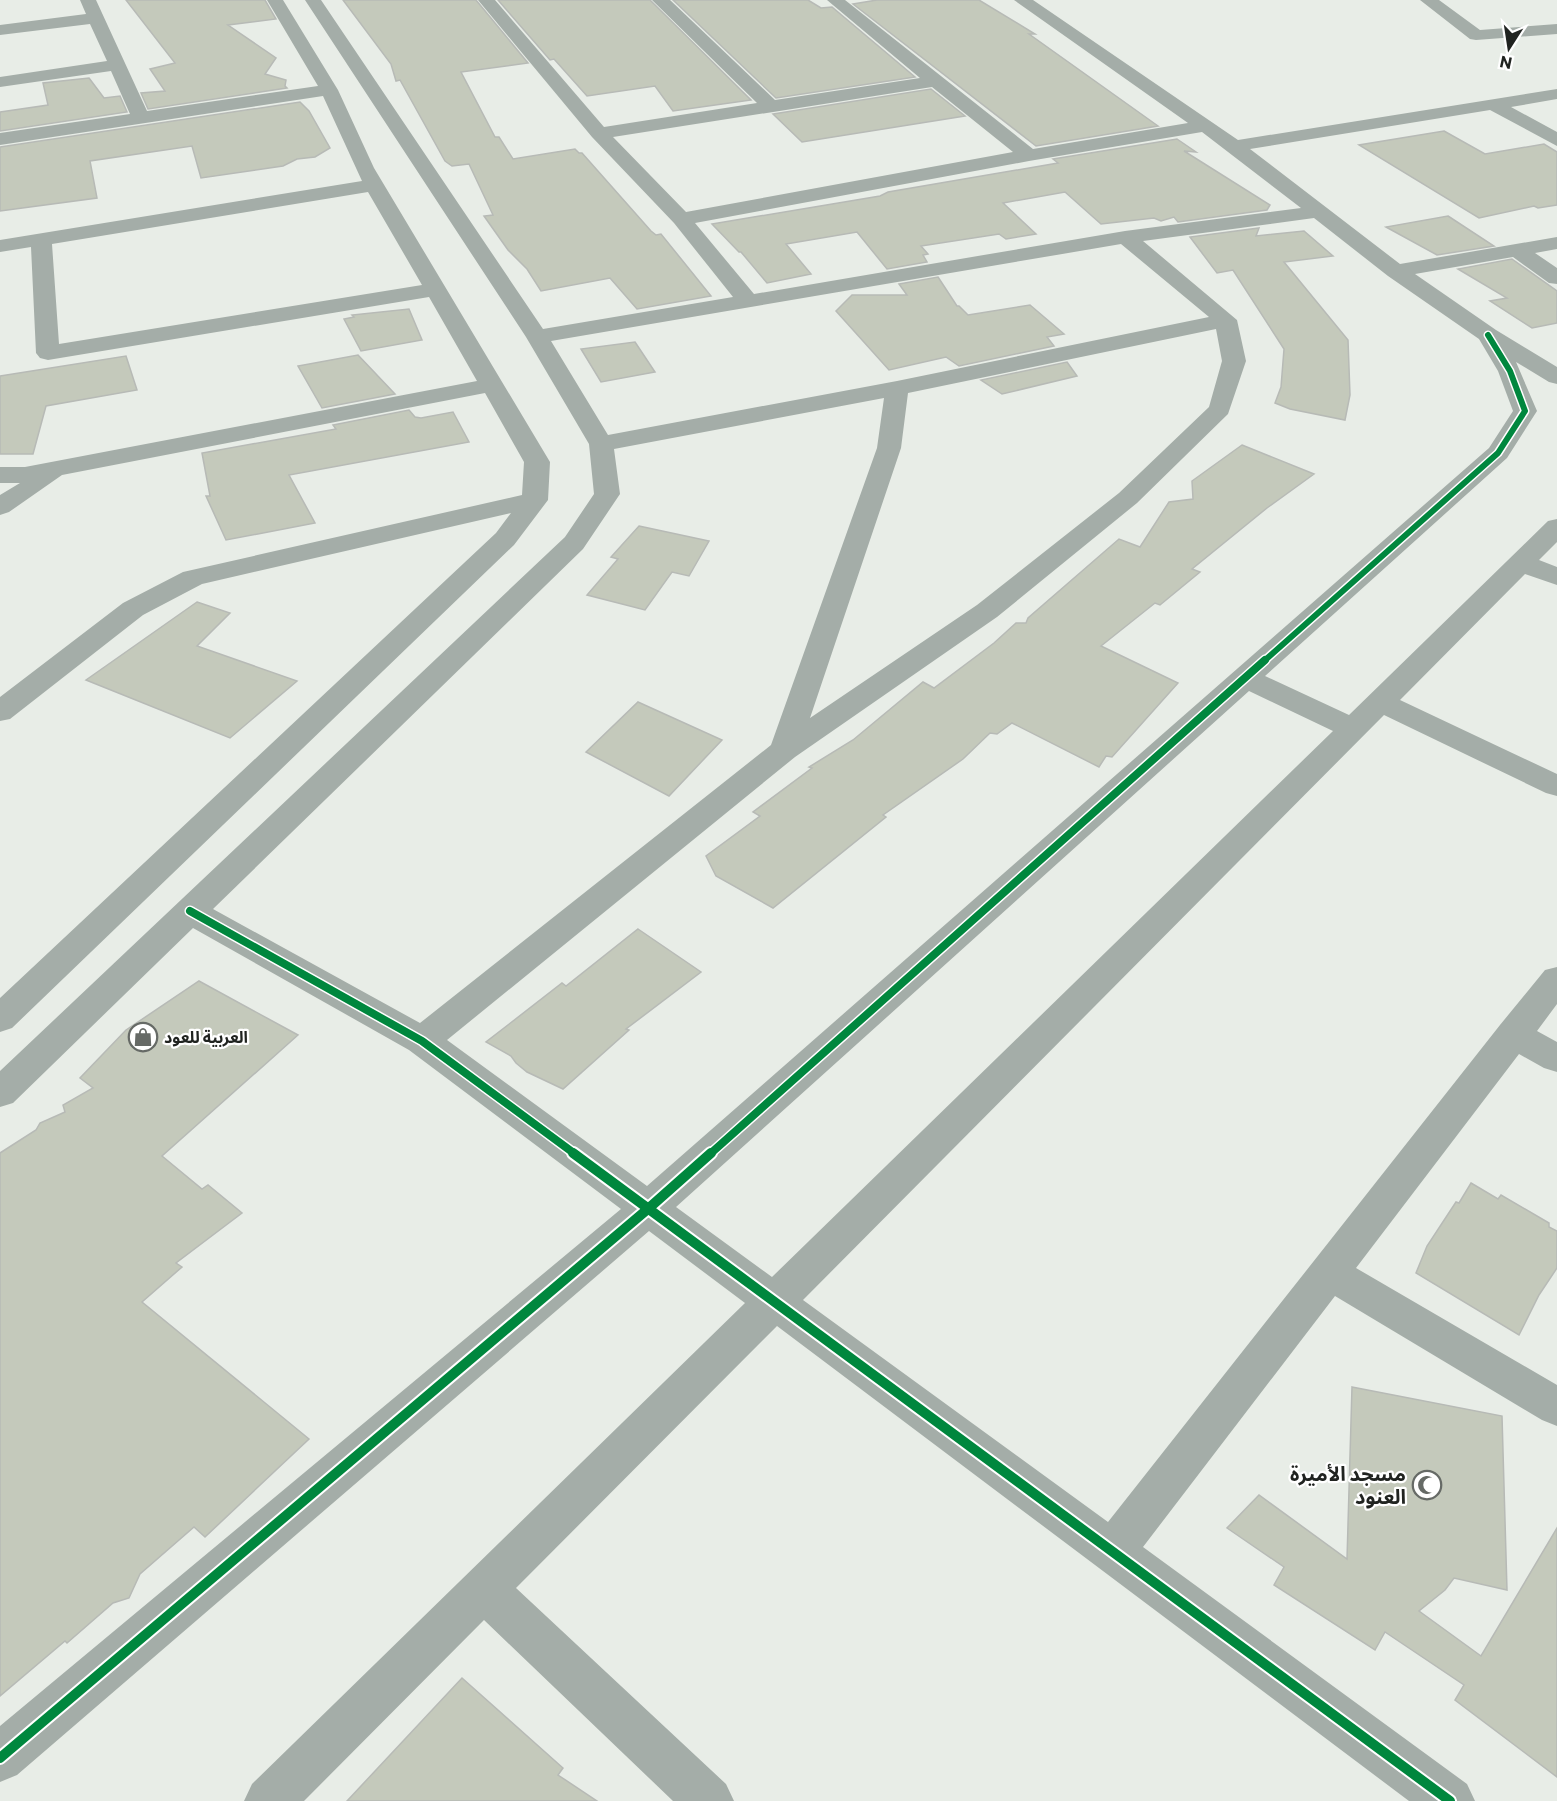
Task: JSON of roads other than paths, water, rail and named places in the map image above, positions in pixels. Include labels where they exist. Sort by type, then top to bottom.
[{"type":"street","points":[[88,0],[141,118]]},
{"type":"street","points":[[0,1019],[505,539],[535,500],[537,462],[369,177],[329,90],[274,0]]},
{"type":"street","points":[[0,1093],[574,543],[607,494],[601,444],[537,337],[313,0]]},
{"type":"street","points":[[486,0],[599,133],[681,219],[749,302]]},
{"type":"street","points":[[660,0],[770,106]]},
{"type":"street","points":[[835,0],[881,40],[937,81],[1029,155]]},
{"type":"street","points":[[1022,0],[1234,146],[1396,271],[1488,336],[1557,377]]},
{"type":"street","points":[[1428,0],[1476,34],[1557,29]]},
{"type":"street","points":[[0,30],[96,18]]},
{"type":"street","points":[[0,82],[118,65]]},
{"type":"street","points":[[599,133],[937,81]]},
{"type":"street","points":[[0,139],[329,90]]},
{"type":"street","points":[[1234,146],[1557,94]]},
{"type":"street","points":[[1492,104],[1557,140]]},
{"type":"street","points":[[681,219],[1029,155],[1206,126]]},
{"type":"street","points":[[165,200],[369,177]]},
{"type":"street","points":[[0,246],[369,177]]},
{"type":"street","points":[[537,337],[1125,237],[1321,212]]},
{"type":"street","points":[[422,1041],[784,750],[987,611],[1128,498],[1220,409],[1234,361],[1226,320],[1125,237]]},
{"type":"street","points":[[40,240],[48,353],[436,290]]},
{"type":"street","points":[[1396,271],[1557,243]]},
{"type":"street","points":[[1517,250],[1557,278]]},
{"type":"street","points":[[601,444],[897,388],[1226,320]]},
{"type":"street","points":[[0,1758],[649,1208],[1498,453],[1525,411],[1510,371],[1488,336]]},
{"type":"street","points":[[0,475],[25,475],[58,469],[492,385]]},
{"type":"street","points":[[784,750],[889,448],[897,388]]},
{"type":"street","points":[[0,507],[58,469]]},
{"type":"street","points":[[0,712],[133,609],[193,578],[535,500]]},
{"type":"street","points":[[269,1801],[1557,526]]},
{"type":"street","points":[[1521,562],[1557,577]]},
{"type":"street","points":[[1245,678],[1353,729]]},
{"type":"street","points":[[1380,702],[1557,786]]},
{"type":"street","points":[[190,911],[422,1041],[1450,1801]]},
{"type":"street","points":[[1112,1551],[1557,978]]},
{"type":"street","points":[[1514,1034],[1557,1058]]},
{"type":"street","points":[[1329,1272],[1557,1407]]},
{"type":"street","points":[[484,1589],[709,1801]]},
{"type":"place","name":"العربية للعود","points":[[143,1037]]},
{"type":"place","name":"مسجد الأميرة العنود","points":[[1427,1485]]}]
